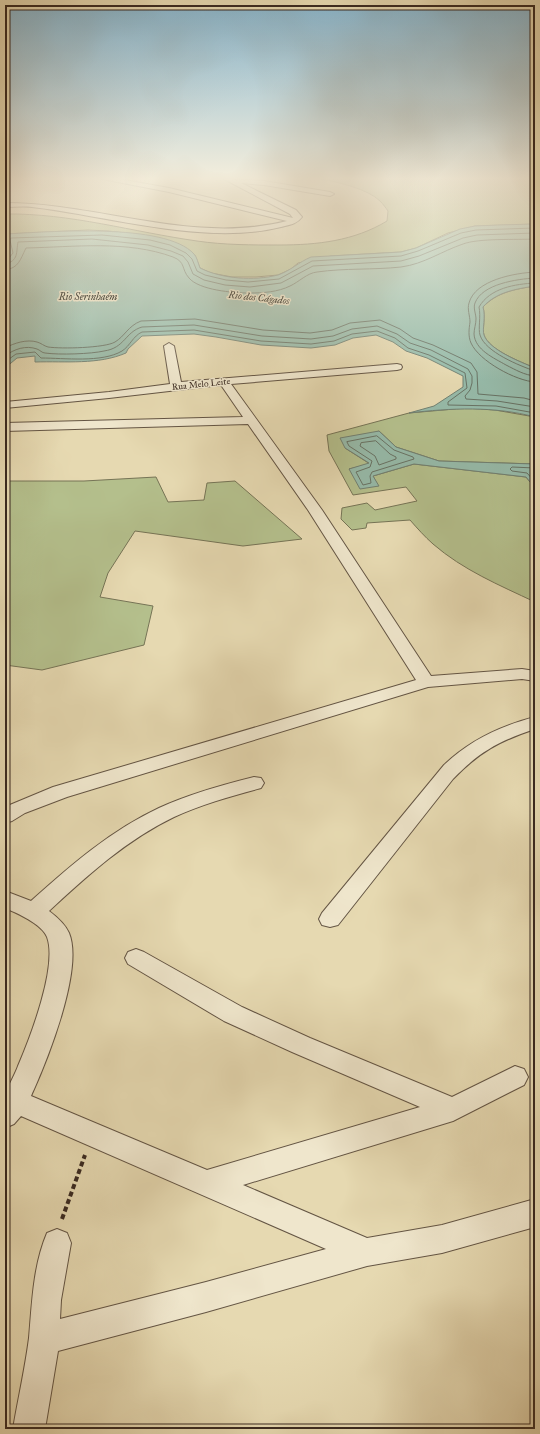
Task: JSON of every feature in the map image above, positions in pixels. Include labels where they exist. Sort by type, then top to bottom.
[{"type":"street","points":[[169,346],[176,386]]},
{"type":"street","name":"Rua Melo Leite","points":[[5,405],[224,381],[397,367]]},
{"type":"street","points":[[224,381],[315,510],[426,682]]},
{"type":"street","points":[[65,425],[67,399]]},
{"type":"street","points":[[5,427],[252,420]]},
{"type":"street","points":[[5,816],[18,808],[60,792],[426,682],[522,674],[535,676]]},
{"type":"street","points":[[330,919],[446,775],[467,755],[486,743],[505,733],[535,723]]},
{"type":"street","points":[[33,912],[93,860],[122,838],[154,818],[192,802],[254,783]]},
{"type":"street","points":[[5,899],[33,912],[50,924],[58,935],[62,946],[61,961],[55,992],[34,1059],[10,1109],[92,1135],[367,1252]]},
{"type":"street","points":[[136,958],[233,1014],[307,1048],[453,1109]]},
{"type":"street","points":[[207,1183],[453,1109],[515,1077]]},
{"type":"street","points":[[44,1339],[206,1297],[367,1252],[442,1239],[535,1213]]},
{"type":"street","points":[[29,1429],[44,1339],[46,1300],[57,1244]]},
{"type":"path","points":[[57,1244],[63,1216],[92,1135]]},
{"type":"green space","points":[[169,246],[420,246],[401,252],[331,256],[298,263],[291,269],[278,275],[256,277],[232,277],[211,273],[200,268],[195,255]]},
{"type":"green space","points":[[535,286],[535,368],[506,355],[492,346],[484,335],[483,307],[494,298],[507,292]]},
{"type":"green space","points":[[466,408],[495,410],[535,417],[535,464],[439,461],[396,447],[379,431],[345,448],[370,464],[349,469],[378,486],[373,476],[414,464],[526,477],[535,488],[535,602],[495,583],[457,562],[433,544],[410,520],[367,523],[366,528],[352,530],[341,519],[342,508],[367,503],[375,510],[417,501],[406,487],[353,495],[329,451],[327,435],[409,413]]},
{"type":"green space","points":[[156,477],[168,502],[204,500],[207,483],[235,481],[302,539],[243,546],[135,531],[108,573],[100,597],[153,606],[144,645],[42,670],[5,665],[5,481],[84,481]]},
{"type":"water","name":"Rio Serinhaém","points":[[8,246],[182,246],[194,254],[200,268],[218,275],[238,278],[259,278],[278,275],[311,257],[401,252],[421,246],[535,246],[535,286],[507,292],[494,298],[483,307],[484,335],[492,346],[506,355],[535,368],[535,417],[520,413],[472,409],[409,413],[434,406],[463,387],[463,376],[427,358],[406,351],[393,342],[376,335],[353,338],[335,345],[311,348],[261,345],[194,334],[142,336],[128,349],[126,353],[115,357],[82,362],[35,362],[35,356],[17,358],[5,368],[5,257],[9,252]]},
{"type":"water","points":[[379,431],[396,447],[439,461],[535,464],[535,488],[526,477],[414,464],[373,476],[379,486],[360,489],[349,469],[369,463],[345,448],[340,438]]},
{"type":"water label","name":"Rio dos Cágados","points":[[259,297]]}]
